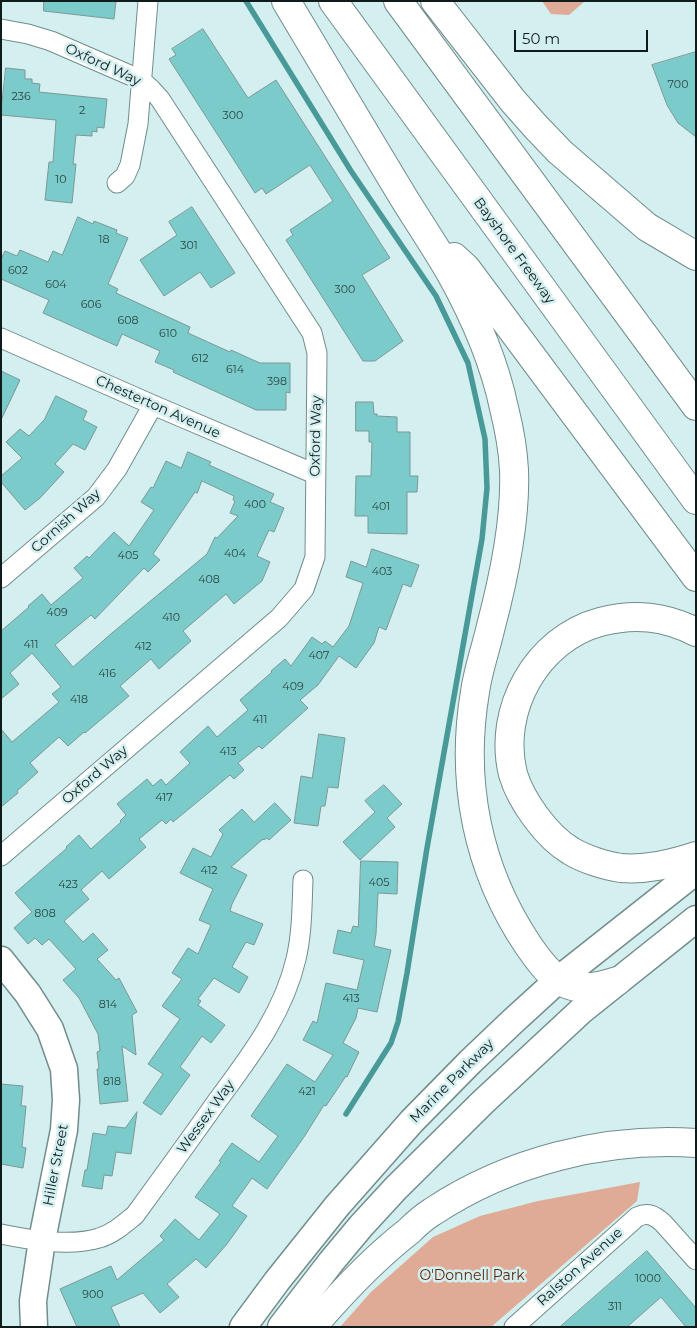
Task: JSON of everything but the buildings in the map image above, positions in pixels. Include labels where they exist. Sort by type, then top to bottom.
[{"type":"highway","points":[[286,1],[423,230],[449,270],[477,324],[498,381],[505,411],[514,469],[514,498],[505,559],[492,624],[475,690],[470,735],[469,768],[476,826],[491,874],[506,908],[536,958],[558,980],[572,986],[586,988],[600,987],[617,981]]},
{"type":"highway","name":"Bayshore Freeway","points":[[333,1],[696,500]]},
{"type":"highway","points":[[398,1],[696,406]]},
{"type":"highway","points":[[434,1],[514,101],[560,152],[647,227],[696,256]]},
{"type":"highway","points":[[423,230],[466,268],[696,578]]},
{"type":"highway","points":[[696,632],[669,620],[643,616],[617,618],[590,625],[565,637],[545,655],[530,675],[518,698],[511,724],[510,748],[513,773],[521,794],[534,815],[551,835],[571,851],[596,862],[620,868],[649,868],[696,856]]},
{"type":"highway","points":[[312,1327],[370,1264],[408,1231],[432,1212],[502,1175],[541,1161],[615,1146],[649,1143],[696,1144]]},
{"type":"main road","name":"Marine Parkway","points":[[243,1327],[331,1213],[412,1121],[477,1055],[558,980],[696,871]]},
{"type":"main road","points":[[281,1327],[361,1226],[396,1188],[516,1070],[617,981],[696,919]]},
{"type":"main road","name":"Hiller Street","points":[[1,960],[28,994],[50,1029],[64,1069],[66,1100],[64,1130],[42,1240],[33,1301],[34,1327]]},
{"type":"street","points":[[117,183],[125,176],[130,165],[139,118],[148,1]]},
{"type":"street","name":"Oxford Way","points":[[1,29],[51,41],[141,80],[151,89],[160,99],[312,333],[317,352],[315,557],[304,589],[279,618],[1,856]]},
{"type":"street","name":"Chesterton Avenue","points":[[1,338],[315,474]]},
{"type":"street","name":"Cornish Way","points":[[1,578],[96,497],[117,469],[153,405]]},
{"type":"street","name":"Wessex Way","points":[[1,1234],[42,1240],[76,1242],[100,1238],[119,1228],[135,1216],[250,1056],[275,1017],[296,959],[301,920],[303,880]]},
{"type":"street","name":"Ralston Avenue","points":[[514,1327],[637,1217],[644,1214],[650,1214],[663,1223],[696,1260]]},
{"type":"green space","points":[[542,1],[585,1],[569,15],[551,14]]},
{"type":"green space","name":"O'Donnell Park","points":[[640,1182],[637,1201],[491,1327],[340,1327],[371,1292],[433,1237],[480,1216],[538,1201]]},
{"type":"waterway","points":[[246,1],[351,171],[436,296],[468,363],[485,439],[487,488],[482,539],[398,1022],[391,1043],[346,1114]]}]
